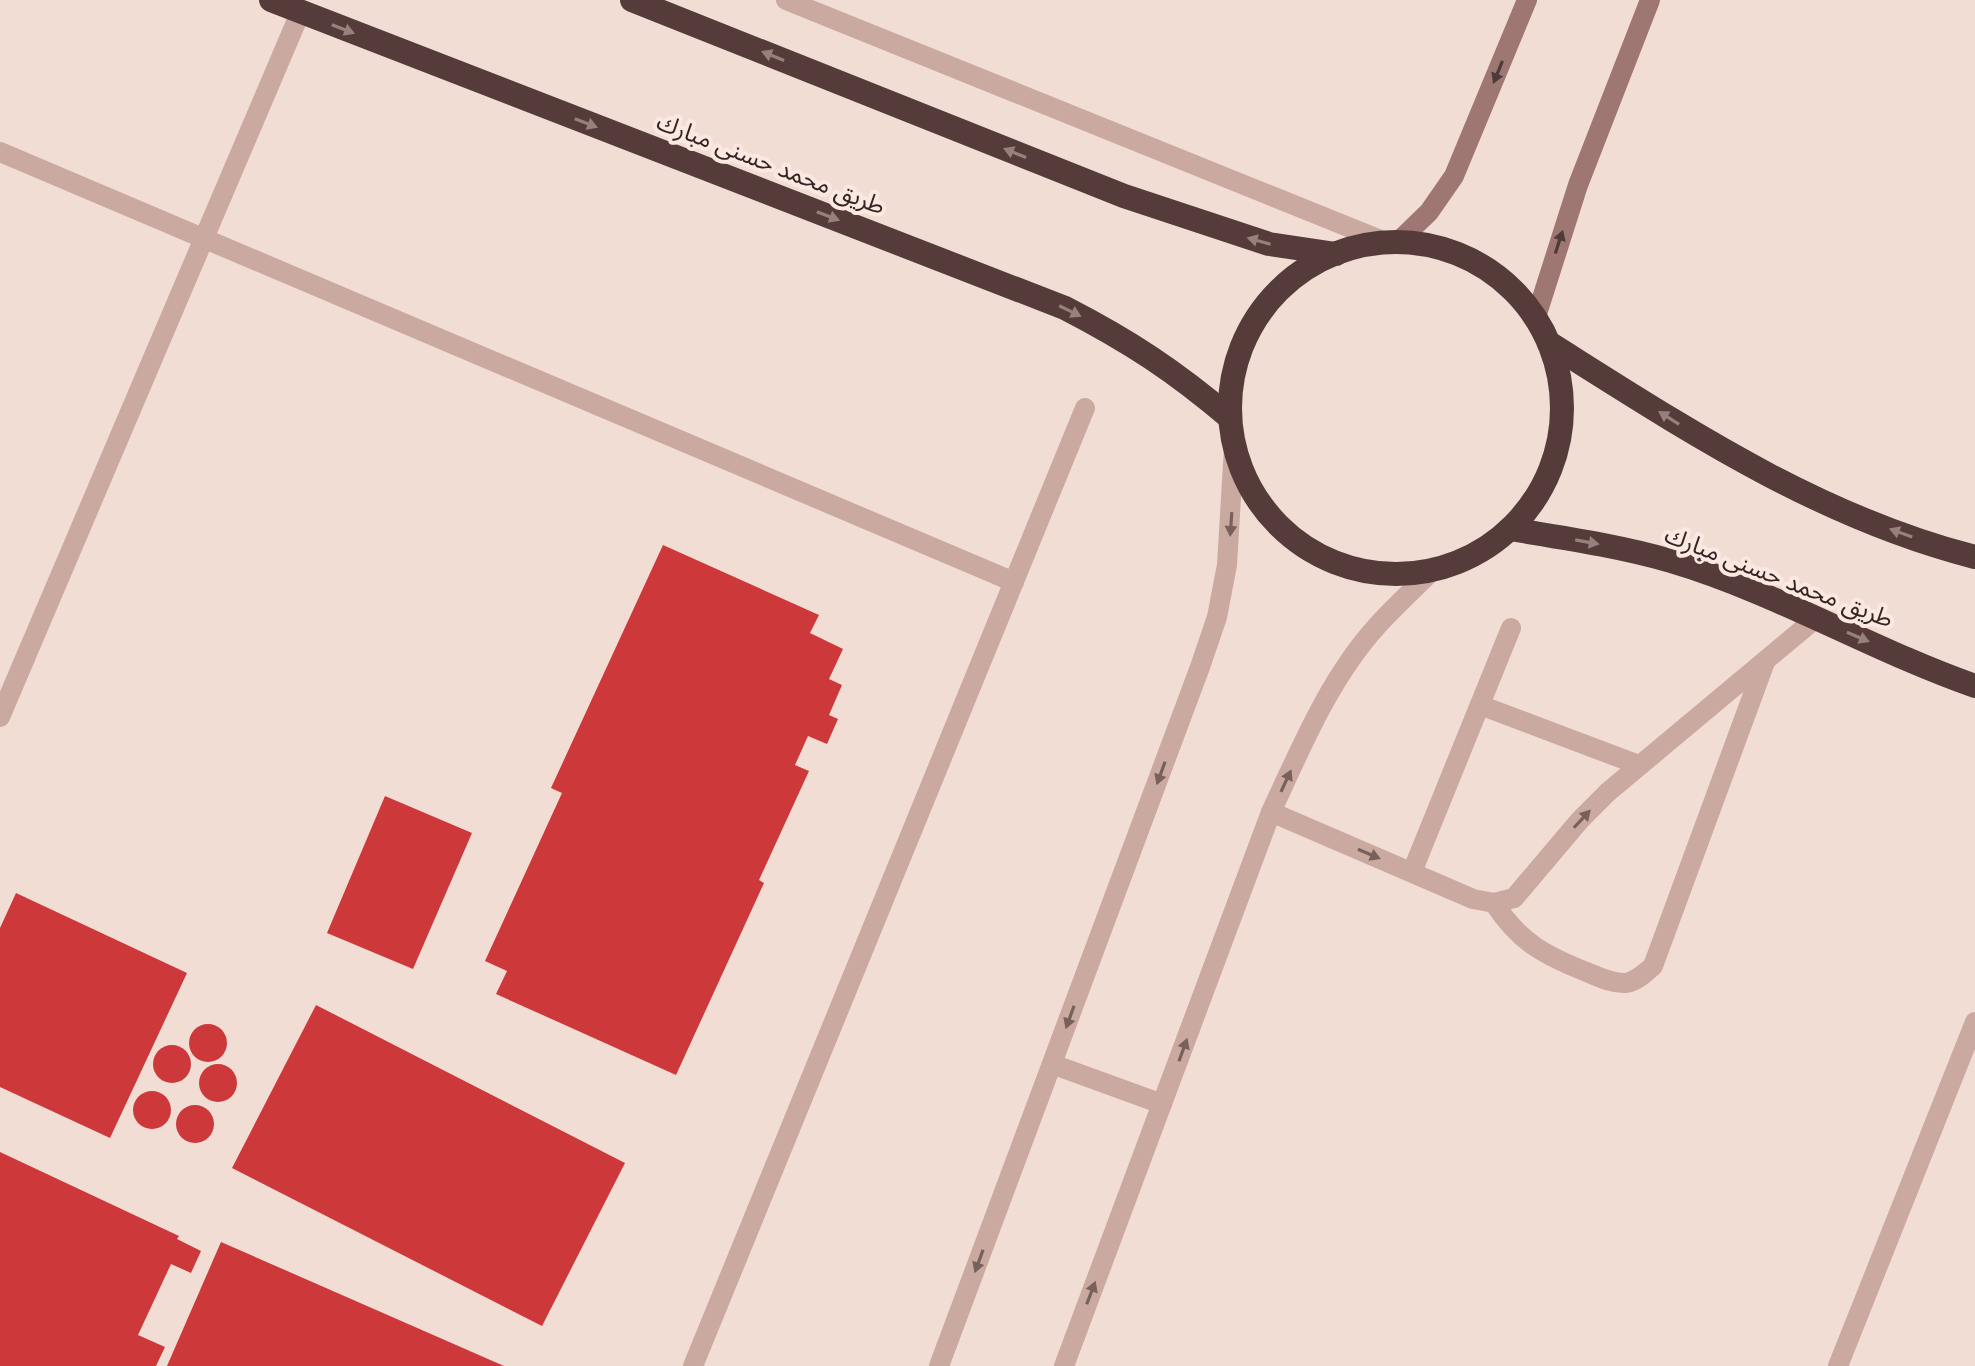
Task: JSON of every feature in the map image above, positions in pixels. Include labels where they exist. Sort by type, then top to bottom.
[{"type":"highway","name":"طريق محمد حسنى مبارك","points":[[271,0],[1065,308],[1124,338],[1169,368],[1230,418]]},
{"type":"highway","points":[[632,0],[1138,201],[1269,244],[1336,254]]},
{"type":"highway","points":[[1393,242],[1425,244],[1451,251],[1476,262],[1519,295],[1536,317],[1549,343],[1558,370],[1562,398],[1559,441],[1545,482],[1510,529],[1475,554],[1434,569],[1406,574],[1348,568],[1321,557],[1286,532],[1257,500],[1243,474],[1234,447],[1230,418],[1231,389],[1237,361],[1255,321],[1283,288],[1306,270],[1336,254],[1393,242]]},
{"type":"highway","points":[[1549,343],[1758,471],[1850,515],[1946,550],[1975,557]]},
{"type":"highway","name":"طريق محمد حسنى مبارك","points":[[1510,529],[1598,543],[1672,561],[1753,591],[1975,686]]},
{"type":"street","points":[[786,0],[1393,242],[1429,212],[1454,176],[1527,0]]},
{"type":"street","points":[[1536,317],[1578,185],[1650,0]]},
{"type":"street","points":[[0,717],[300,13]]},
{"type":"street","points":[[0,152],[1014,582]]},
{"type":"street","points":[[693,1366],[1085,408]]},
{"type":"street","points":[[939,1366],[1217,617],[1227,565],[1234,447]]},
{"type":"street","points":[[1064,1366],[1271,812],[1312,724],[1340,677],[1376,627],[1434,569]]},
{"type":"street","points":[[1271,812],[1473,899],[1494,903],[1514,898],[1580,820],[1639,765],[1815,619]]},
{"type":"street","points":[[1412,872],[1511,628]]},
{"type":"street","points":[[1494,903],[1508,924],[1526,942],[1550,957],[1609,981],[1626,983],[1641,977],[1653,966],[1766,659]]},
{"type":"street","points":[[1480,705],[1639,765]]},
{"type":"street","points":[[1838,1366],[1975,1022]]},
{"type":"street","points":[[1052,1064],[1162,1104]]},
{"type":"building","points":[[663,545],[819,615],[810,633],[843,649],[829,679],[842,685],[829,715],[838,719],[827,744],[808,736],[795,765],[809,771],[759,880],[764,883],[676,1075],[496,994],[507,971],[485,961],[562,793],[551,788]]},
{"type":"building","points":[[385,796],[472,833],[413,969],[327,933]]},
{"type":"building","points":[[16,893],[187,973],[110,1138],[0,1087],[0,928]]},
{"type":"building","points":[[316,1005],[625,1163],[542,1326],[232,1168]]},
{"type":"building","points":[[208,1024],[222,1029],[227,1043],[222,1057],[208,1062],[194,1057],[189,1043],[194,1029]]},
{"type":"building","points":[[172,1045],[186,1050],[191,1064],[186,1078],[172,1083],[158,1078],[153,1064],[158,1050]]},
{"type":"building","points":[[218,1064],[232,1069],[237,1083],[232,1097],[218,1102],[204,1097],[199,1083],[204,1069]]},
{"type":"building","points":[[152,1091],[166,1096],[171,1110],[166,1124],[152,1129],[138,1124],[133,1110],[138,1096]]},
{"type":"building","points":[[195,1105],[208,1111],[214,1124],[208,1137],[195,1143],[182,1137],[176,1124],[182,1111]]},
{"type":"building","points":[[0,1152],[179,1236],[177,1239],[201,1251],[191,1273],[171,1264],[138,1335],[165,1347],[156,1366],[0,1366]]},
{"type":"building","points":[[221,1242],[504,1366],[167,1366]]}]
